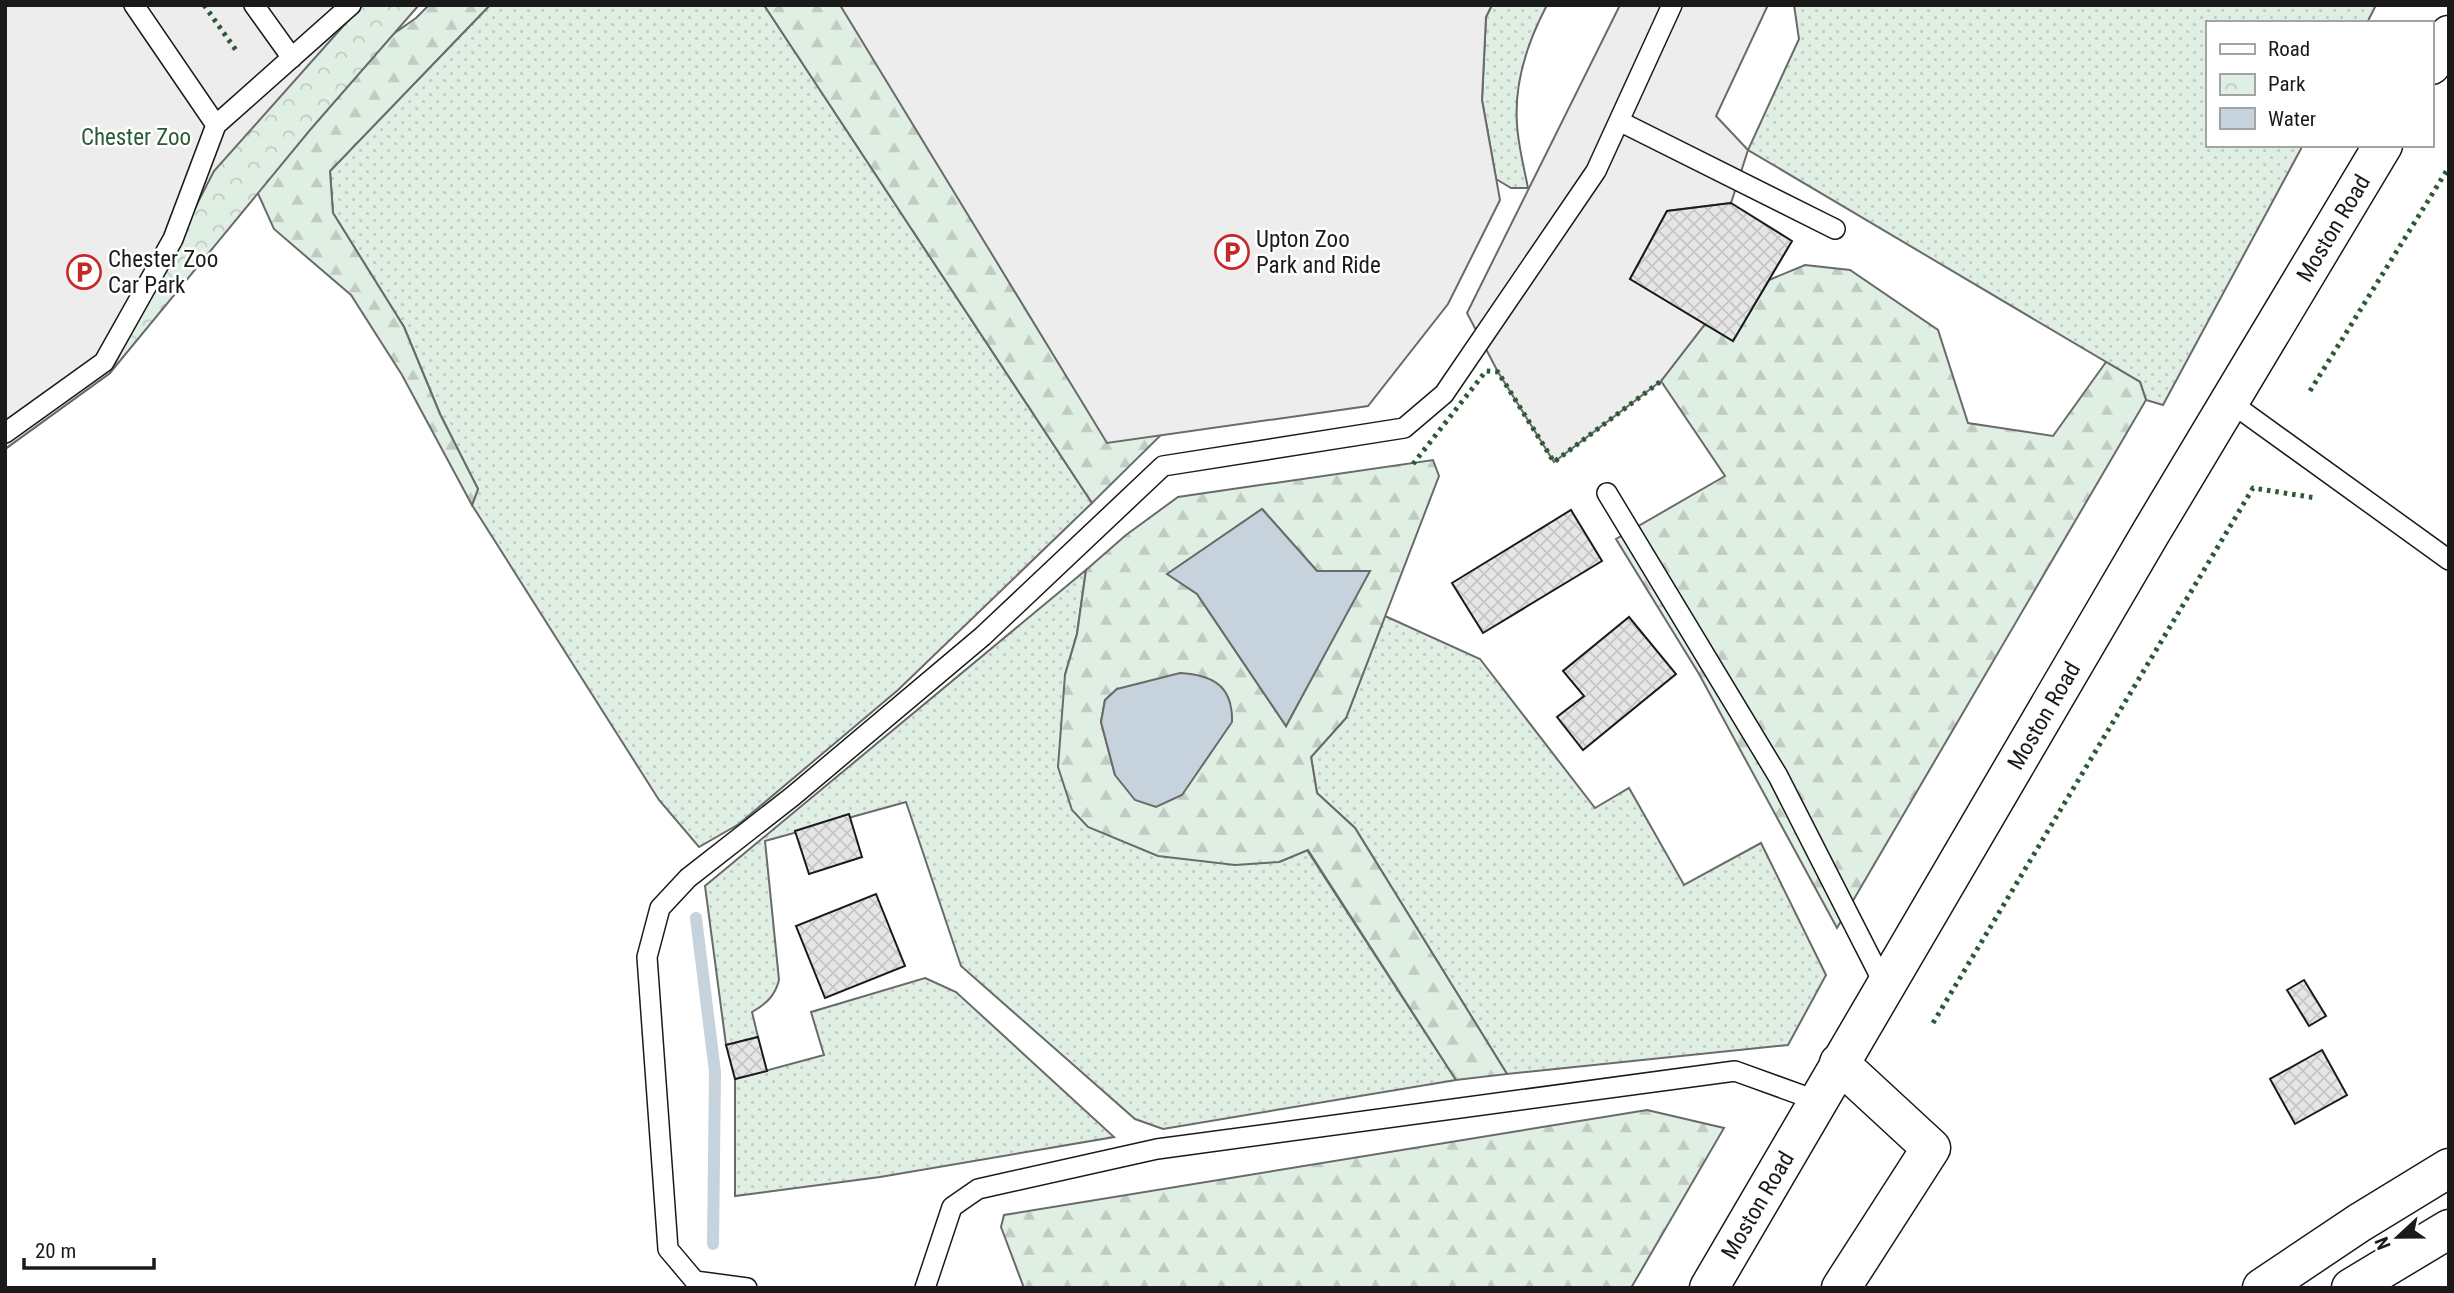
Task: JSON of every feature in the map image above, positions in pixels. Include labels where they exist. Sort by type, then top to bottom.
[{"type":"main road","points":[[2433,62],[2449,35]]},
{"type":"main road","name":"Moston Road","points":[[1714,1286],[1839,1063],[2382,147]]},
{"type":"main road","points":[[1839,1063],[1931,1148],[1841,1288]]},
{"type":"main road","points":[[2262,1288],[2359,1223],[2449,1168]]},
{"type":"main road","points":[[2351,1288],[2449,1229]]},
{"type":"lane","points":[[134,5],[216,125]]},
{"type":"lane","points":[[254,5],[292,58]]},
{"type":"lane","points":[[5,433],[104,362],[173,239],[216,125],[351,5]]},
{"type":"lane","points":[[747,1288],[695,1282],[668,1249],[647,957],[660,908],[688,878],[793,796],[984,636],[1163,466],[1404,428],[1444,394],[1596,171],[1672,5]]},
{"type":"lane","points":[[1619,121],[1835,229]]},
{"type":"lane","points":[[2230,402],[2449,560]]},
{"type":"lane","points":[[1607,493],[1778,776],[1885,986]]},
{"type":"lane","points":[[925,1288],[952,1207],[978,1189],[1157,1149],[1734,1071],[1818,1101]]},
{"type":"green space","name":"Chester Zoo Car Park","points":[[5,5],[419,5],[310,130],[110,373],[5,449]]},
{"type":"green space","points":[[429,5],[490,5],[330,171],[333,213],[404,327],[440,414],[478,489],[472,505],[402,375],[351,295],[274,229],[250,176],[349,65],[416,18]]},
{"type":"green space","points":[[490,5],[764,5],[1092,503],[898,690],[739,824],[699,847],[659,800],[472,505],[478,489],[440,414],[404,327],[333,213],[330,171]]},
{"type":"green space","points":[[764,5],[859,5],[1161,435],[1092,503]]},
{"type":"green space","points":[[1492,5],[1547,5],[1528,48],[1518,93],[1518,132],[1528,188],[1511,188],[1496,179],[1482,100],[1486,17]]},
{"type":"green space","points":[[1794,5],[2376,5],[2368,21],[2206,21],[2206,147],[2302,147],[2163,405],[2146,400],[2140,382],[1748,150],[1799,39]]},
{"type":"green space","points":[[1805,265],[1850,270],[1938,330],[1968,423],[2053,436],[2106,362],[2140,382],[2146,400],[1837,928],[1699,674],[1616,539],[1725,476],[1661,381],[1705,324],[1733,340],[1769,280]]},
{"type":"green space","points":[[1433,460],[1439,476],[1346,718],[1311,757],[1317,793],[1355,828],[1507,1074],[1456,1080],[1308,850],[1279,862],[1235,865],[1158,856],[1088,827],[1072,810],[1058,767],[1065,675],[1077,634],[1086,570],[1126,535],[1178,497]],"holes":[[[1262,509],[1317,571],[1369,571],[1286,726],[1197,594],[1168,574]],[[1117,689],[1115,775],[1101,722],[1105,700]]]},
{"type":"green space","points":[[1086,570],[1077,634],[1065,675],[1279,862],[1307,850],[1456,1080],[1163,1129],[1135,1119],[961,966],[906,802],[765,841],[779,980],[769,999],[752,1012],[758,1037],[726,1045],[705,886]]},
{"type":"green space","points":[[1385,616],[1480,659],[1595,808],[1629,788],[1684,885],[1761,843],[1826,975],[1788,1045],[1507,1074],[1355,828],[1317,793],[1311,757],[1346,718]]},
{"type":"green space","points":[[925,978],[956,992],[1114,1137],[880,1177],[735,1196],[735,1079],[824,1055],[811,1012]]},
{"type":"green space","points":[[1647,1110],[1724,1128],[1631,1288],[1024,1288],[1001,1227],[1004,1215]]},
{"type":"shaded area","name":"Chester Zoo Car Park","points":[[5,5],[362,5],[214,171],[110,373],[5,449]]},
{"type":"shaded area","name":"Upton Zoo Park and Ride","points":[[840,5],[1492,5],[1486,17],[1482,100],[1500,200],[1448,304],[1368,406],[1107,443]]},
{"type":"shaded area","points":[[1620,5],[1768,5],[1716,116],[1748,150],[1731,203],[1667,211],[1630,279],[1705,324],[1661,381],[1554,462],[1498,372],[1467,313]]},
{"type":"water","points":[[1262,509],[1317,571],[1370,571],[1286,726],[1197,594],[1167,574]]},
{"type":"water","points":[[1180,673],[1202,676],[1219,685],[1229,699],[1232,722],[1182,795],[1156,807],[1135,800],[1115,775],[1101,722],[1105,700],[1117,689]]},
{"type":"building","points":[[1731,203],[1792,241],[1733,341],[1630,279],[1667,211]]},
{"type":"building","points":[[1571,510],[1602,561],[1483,633],[1452,583]]},
{"type":"building","points":[[1629,617],[1676,674],[1583,750],[1557,717],[1584,696],[1563,671]]},
{"type":"building","points":[[849,814],[862,857],[809,874],[795,831]]},
{"type":"building","points":[[876,894],[905,966],[825,998],[796,926]]},
{"type":"building","points":[[2304,980],[2326,1016],[2309,1026],[2287,990]]},
{"type":"building","points":[[758,1037],[767,1071],[735,1079],[726,1045]]},
{"type":"building","points":[[2322,1050],[2347,1095],[2295,1124],[2270,1079]]},
{"type":"waterway","points":[[696,918],[715,1072],[713,1244]]},
{"type":"hedge","points":[[204,5],[238,53]]},
{"type":"hedge","points":[[2310,391],[2449,167]]},
{"type":"hedge","points":[[1413,464],[1486,371],[1498,372],[1554,462],[1661,381]]},
{"type":"hedge","points":[[1933,1023],[2253,488],[2316,498]]},
{"type":"place","name":"Upton Zoo Park and Ride","points":[[1232,252]]},
{"type":"place","name":"Chester Zoo Car Park","points":[[84,272]]},
{"type":"park label","name":"Chester Zoo","points":[[136,137]]}]
